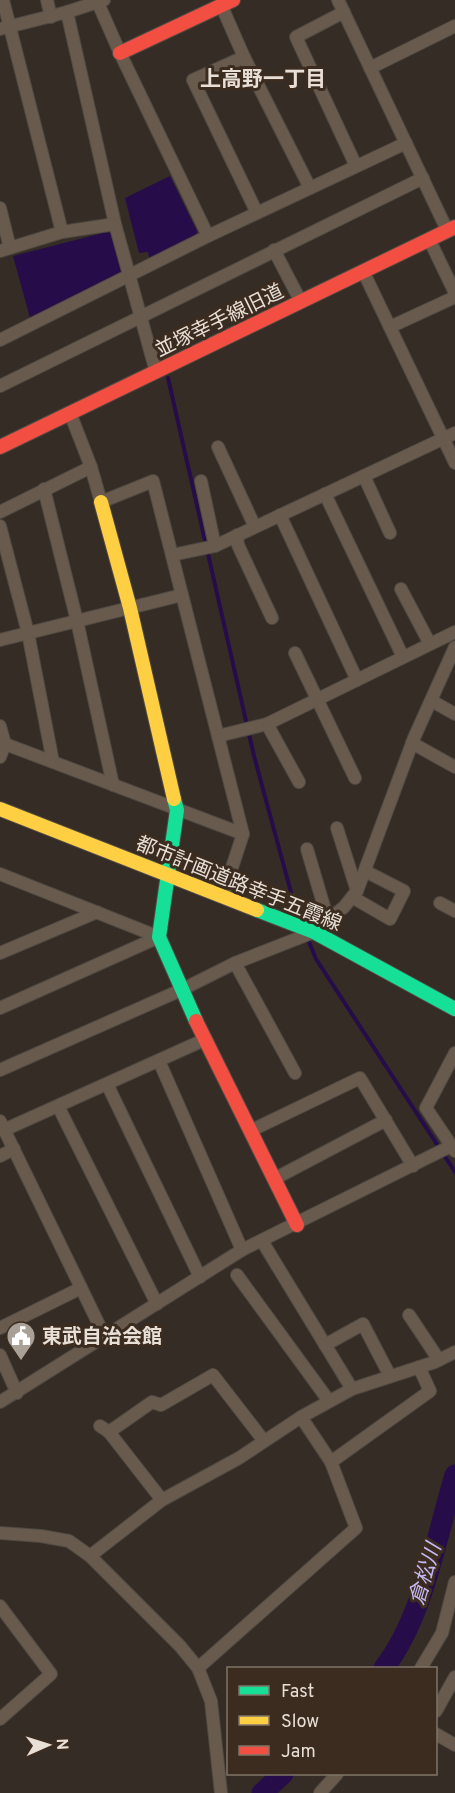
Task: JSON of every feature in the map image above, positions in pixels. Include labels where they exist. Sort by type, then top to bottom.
[{"type":"street","points":[[3,0],[5,27],[62,232]]},
{"type":"street","points":[[46,0],[51,16]]},
{"type":"street","points":[[5,27],[101,1],[120,53],[208,236]]},
{"type":"street","points":[[120,53],[227,3],[244,57],[310,188]]},
{"type":"street","points":[[356,166],[296,37],[341,6],[423,178],[451,229]]},
{"type":"street","points":[[67,12],[115,224],[156,372]]},
{"type":"street","points":[[370,68],[455,26]]},
{"type":"street","points":[[244,57],[194,80],[257,213]]},
{"type":"street","points":[[0,340],[208,236],[406,143]]},
{"type":"street","points":[[0,386],[423,178]]},
{"type":"street","points":[[0,208],[5,249],[62,232],[115,224]]},
{"type":"street","name":"並塚幸手線旧道","points":[[0,447],[451,229]]},
{"type":"street","points":[[390,327],[455,295],[429,239]]},
{"type":"street","points":[[274,250],[301,302]]},
{"type":"street","points":[[363,271],[390,327],[449,436],[455,463]]},
{"type":"street","points":[[70,413],[91,467],[130,608],[177,810],[159,937],[181,990],[297,1225]]},
{"type":"street","points":[[172,555],[215,546],[449,436]]},
{"type":"street","points":[[218,447],[255,526]]},
{"type":"street","points":[[0,512],[91,467]]},
{"type":"street","points":[[364,476],[390,533]]},
{"type":"street","points":[[101,502],[153,481],[243,834],[223,895]]},
{"type":"street","points":[[201,481],[215,546]]},
{"type":"street","points":[[44,489],[77,621],[113,785]]},
{"type":"street","points":[[325,494],[404,657]]},
{"type":"street","points":[[280,514],[357,680]]},
{"type":"street","points":[[0,526],[28,633],[53,762]]},
{"type":"street","points":[[237,535],[238,545],[272,618]]},
{"type":"street","points":[[401,589],[430,644]]},
{"type":"street","points":[[0,640],[182,595]]},
{"type":"street","points":[[218,736],[267,724],[455,632]]},
{"type":"street","points":[[0,1071],[181,990],[235,963],[314,932],[328,920],[355,894],[412,743],[455,647]]},
{"type":"street","points":[[295,653],[355,778]]},
{"type":"street","points":[[432,701],[455,714]]},
{"type":"street","points":[[267,724],[299,782]]},
{"type":"street","points":[[0,726],[3,743],[0,757]]},
{"type":"street","points":[[3,743],[243,834]]},
{"type":"street","points":[[412,743],[455,767]]},
{"type":"street","name":"都市計画道路幸手五霞線","points":[[0,809],[314,932],[455,1009]]},
{"type":"street","points":[[337,828],[355,894],[390,919],[404,891],[365,871]]},
{"type":"street","points":[[307,849],[328,920]]},
{"type":"street","points":[[0,874],[159,937]]},
{"type":"street","points":[[440,903],[455,911]]},
{"type":"street","points":[[0,953],[97,912]]},
{"type":"street","points":[[0,1008],[159,937]]},
{"type":"street","points":[[235,963],[295,1073]]},
{"type":"street","points":[[105,1337],[2,1126],[58,1106],[206,1040]]},
{"type":"street","points":[[0,1402],[242,1250],[453,1148],[426,1108],[455,1053]]},
{"type":"street","points":[[159,1060],[242,1250]]},
{"type":"street","points":[[250,1131],[360,1078],[413,1166]]},
{"type":"street","points":[[107,1084],[200,1277]]},
{"type":"street","points":[[58,1106],[158,1304]]},
{"type":"street","points":[[274,1179],[386,1120]]},
{"type":"street","points":[[0,1156],[14,1149]]},
{"type":"street","points":[[262,1241],[352,1389]]},
{"type":"street","points":[[237,1275],[330,1401]]},
{"type":"street","points":[[0,1328],[81,1288]]},
{"type":"street","points":[[410,1315],[439,1360]]},
{"type":"street","points":[[325,1345],[363,1324],[390,1376]]},
{"type":"street","points":[[90,1556],[162,1500],[239,1458],[330,1401],[352,1389],[455,1353]]},
{"type":"street","points":[[0,1355],[17,1393]]},
{"type":"street","points":[[331,1462],[430,1391],[419,1367]]},
{"type":"street","points":[[162,1500],[105,1429],[152,1402],[161,1405],[213,1375],[264,1441]]},
{"type":"street","points":[[198,1668],[356,1528],[331,1462],[300,1418]]},
{"type":"street","points":[[0,1533],[69,1541],[90,1556],[180,1646],[198,1668],[211,1701],[221,1793]]},
{"type":"street","points":[[422,1667],[442,1633],[455,1582]]},
{"type":"street","points":[[0,1606],[51,1674],[0,1719]]},
{"type":"street","points":[[437,1708],[455,1677]]},
{"type":"street","points":[[437,1735],[455,1745]]},
{"type":"street","points":[[320,1793],[335,1775]]},
{"type":"shaded area","points":[[170,176],[197,231],[196,239],[150,261],[148,252],[139,253],[125,198]]},
{"type":"shaded area","points":[[107,232],[115,235],[122,269],[119,276],[30,318],[13,256]]},
{"type":"waterway","points":[[168,378],[254,756],[301,922]]},
{"type":"waterway","points":[[307,937],[316,959],[455,1172]]},
{"type":"waterway","name":"倉松川","points":[[385,1667],[398,1647],[419,1600],[455,1475]]},
{"type":"waterway","name":"倉松川","points":[[262,1793],[282,1775]]},
{"type":"traffic: fast","points":[[174,799],[177,810],[159,937],[196,1021]]},
{"type":"traffic: fast","points":[[257,910],[314,932],[455,1009]]},
{"type":"traffic: slow","points":[[101,502],[130,608],[174,799]]},
{"type":"traffic: slow","points":[[0,809],[257,910]]},
{"type":"traffic: jam","points":[[120,53],[233,0]]},
{"type":"traffic: jam","points":[[0,447],[455,227]]},
{"type":"traffic: jam","points":[[196,1021],[297,1225]]},
{"type":"place","name":"東武自治会館","points":[[21,1362]]},
{"type":"district","name":"上高野一丁目","points":[[263,79]]}]
